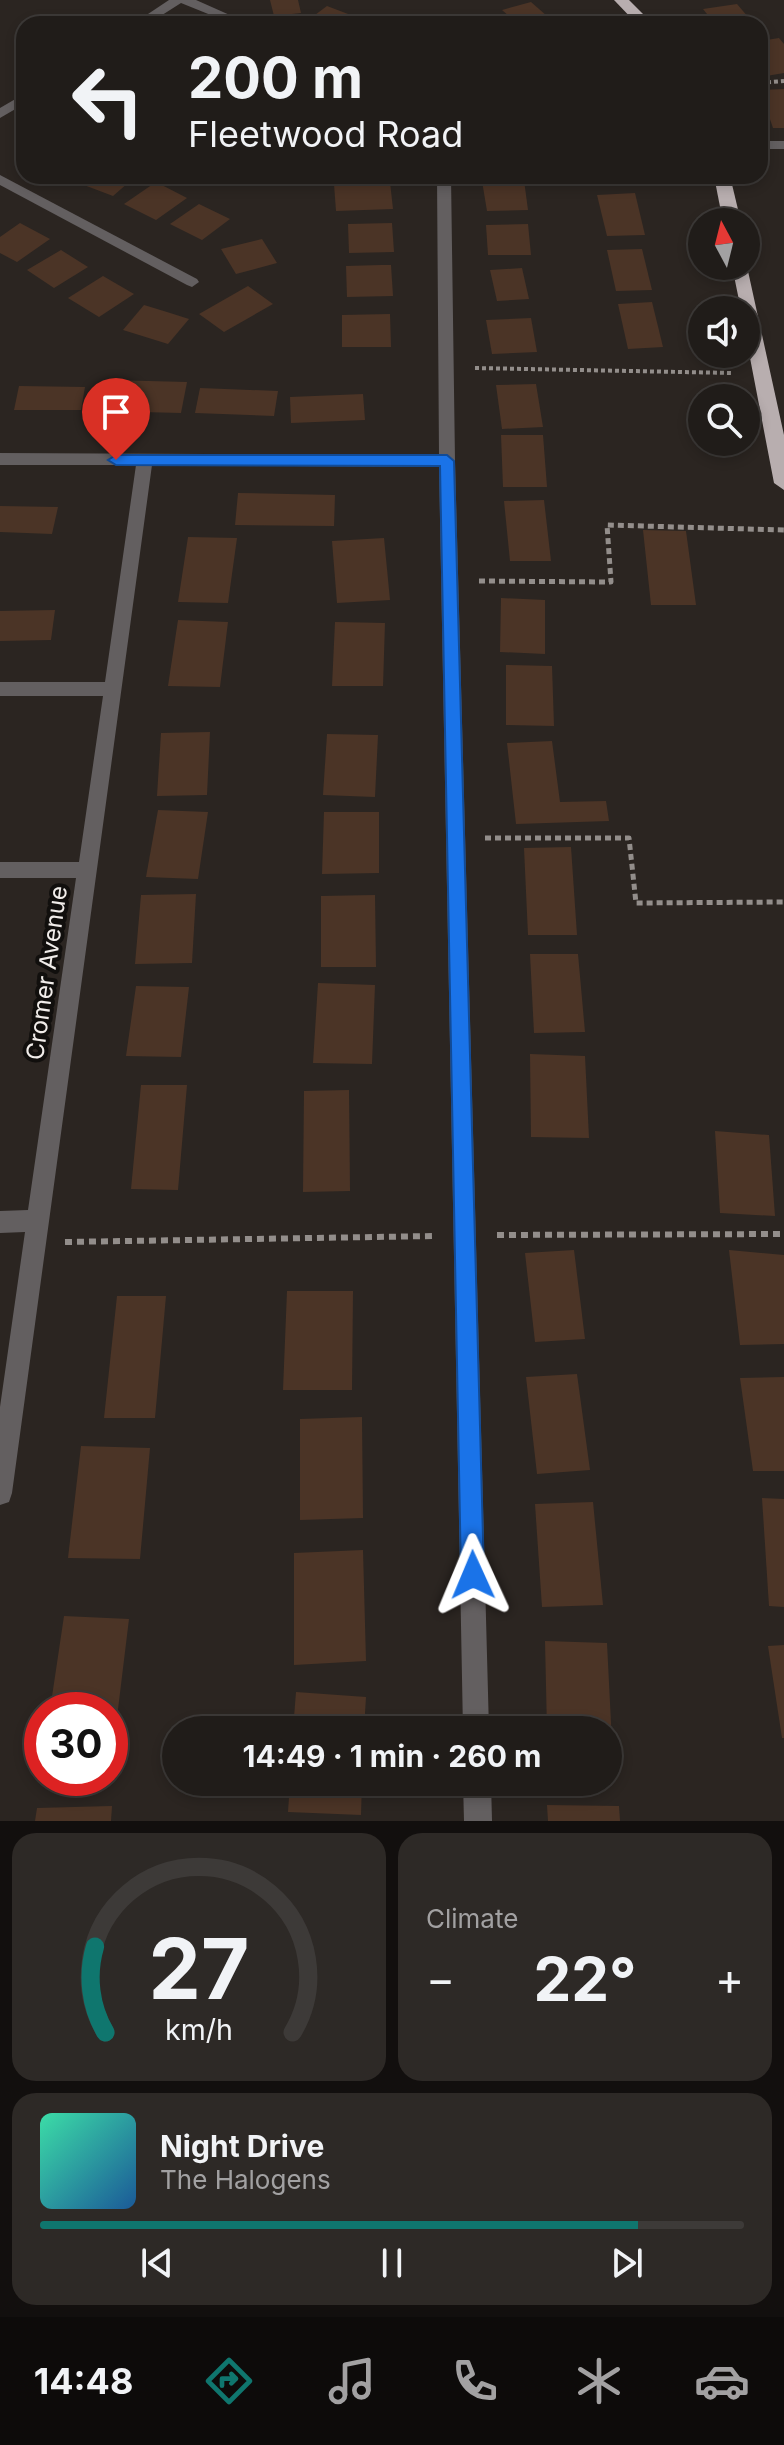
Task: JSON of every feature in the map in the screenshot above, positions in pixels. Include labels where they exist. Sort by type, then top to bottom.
[{"type":"highway","points":[[621,0],[638,16]]},
{"type":"highway","points":[[724,184],[729,208]]},
{"type":"highway","points":[[744,280],[784,483]]},
{"type":"street","points":[[155,0],[173,3]]},
{"type":"street","points":[[185,0],[224,16]]},
{"type":"street","points":[[152,16],[173,3]]},
{"type":"street","points":[[0,179],[192,282]]},
{"type":"street","points":[[444,184],[447,461],[476,1716]]},
{"type":"street","points":[[0,459],[447,461]]},
{"type":"street","name":"Cromer Avenue","points":[[0,1493],[145,460]]},
{"type":"street","points":[[0,689],[113,689]]},
{"type":"street","points":[[0,870],[88,870]]},
{"type":"street","points":[[0,1222],[37,1232]]},
{"type":"street","points":[[477,1796],[478,1821]]},
{"type":"path","points":[[446,368],[762,374]]},
{"type":"path","points":[[450,581],[611,582],[607,525],[784,530]]},
{"type":"path","points":[[456,838],[629,838],[636,903],[784,902]]},
{"type":"path","points":[[37,1232],[784,1234]]},
{"type":"building","points":[[270,0],[298,0],[301,13],[274,16]]},
{"type":"building","points":[[531,2],[547,16],[509,16],[502,10]]},
{"type":"building","points":[[737,4],[747,16],[709,16],[703,9]]},
{"type":"building","points":[[327,6],[353,16],[314,16]]},
{"type":"building","points":[[779,38],[784,44],[784,73],[768,76],[768,40]]},
{"type":"building","points":[[784,89],[784,128],[773,128],[768,113],[768,90]]},
{"type":"building","points":[[81,184],[127,184],[113,196]]},
{"type":"building","points":[[153,184],[160,184],[187,198],[156,220],[124,204]]},
{"type":"building","points":[[334,184],[390,184],[393,209],[336,211]]},
{"type":"building","points":[[482,184],[525,184],[528,210],[487,211]]},
{"type":"building","points":[[635,193],[645,235],[607,236],[597,195]]},
{"type":"building","points":[[199,204],[230,219],[202,240],[170,224]]},
{"type":"building","points":[[20,223],[50,239],[17,262],[0,253],[0,237]]},
{"type":"building","points":[[392,223],[394,252],[349,253],[348,224]]},
{"type":"building","points":[[528,224],[531,255],[488,255],[486,225]]},
{"type":"building","points":[[262,239],[277,263],[236,274],[221,249]]},
{"type":"building","points":[[642,249],[652,290],[616,291],[607,250]]},
{"type":"building","points":[[61,250],[88,267],[54,288],[27,270]]},
{"type":"building","points":[[391,265],[393,296],[347,297],[346,266]]},
{"type":"building","points":[[522,268],[529,299],[497,301],[490,270]]},
{"type":"building","points":[[103,276],[134,294],[99,317],[68,298]]},
{"type":"building","points":[[248,286],[273,304],[224,332],[199,314]]},
{"type":"building","points":[[652,302],[663,347],[628,349],[618,304]]},
{"type":"building","points":[[144,305],[189,319],[168,344],[123,330]]},
{"type":"building","points":[[390,314],[391,347],[342,347],[342,315]]},
{"type":"building","points":[[531,318],[537,352],[492,354],[486,320]]},
{"type":"building","points":[[110,380],[187,382],[181,413],[103,411]]},
{"type":"building","points":[[536,384],[543,427],[502,429],[496,385]]},
{"type":"building","points":[[19,386],[85,387],[81,410],[14,410]]},
{"type":"building","points":[[200,388],[278,391],[274,416],[195,413]]},
{"type":"building","points":[[363,394],[365,420],[291,423],[290,397]]},
{"type":"building","points":[[501,435],[543,435],[547,487],[503,487]]},
{"type":"building","points":[[238,493],[335,495],[334,526],[235,525]]},
{"type":"building","points":[[544,500],[551,561],[510,561],[504,501]]},
{"type":"building","points":[[0,506],[58,507],[52,534],[0,532]]},
{"type":"building","points":[[643,530],[686,531],[696,605],[651,605]]},
{"type":"building","points":[[188,537],[237,538],[228,603],[178,602]]},
{"type":"building","points":[[384,538],[390,600],[337,603],[332,541]]},
{"type":"building","points":[[501,598],[545,600],[545,654],[500,652]]},
{"type":"building","points":[[55,610],[51,640],[0,641],[0,611]]},
{"type":"building","points":[[178,620],[228,622],[220,687],[168,686]]},
{"type":"building","points":[[335,622],[385,623],[383,686],[332,686]]},
{"type":"building","points":[[506,665],[552,666],[554,726],[506,725]]},
{"type":"building","points":[[210,732],[207,795],[157,796],[161,733]]},
{"type":"building","points":[[327,734],[378,735],[375,797],[323,795]]},
{"type":"building","points":[[552,741],[560,802],[606,801],[609,821],[516,824],[507,743]]},
{"type":"building","points":[[158,810],[208,812],[198,879],[146,877]]},
{"type":"building","points":[[324,812],[379,812],[379,873],[322,874]]},
{"type":"building","points":[[571,847],[577,935],[528,935],[524,848]]},
{"type":"building","points":[[196,894],[192,963],[135,964],[141,895]]},
{"type":"building","points":[[375,895],[376,967],[321,967],[321,896]]},
{"type":"building","points":[[530,954],[578,954],[585,1032],[534,1033]]},
{"type":"building","points":[[318,983],[375,985],[372,1064],[313,1063]]},
{"type":"building","points":[[136,986],[189,987],[181,1057],[126,1056]]},
{"type":"building","points":[[530,1054],[585,1056],[589,1138],[531,1137]]},
{"type":"building","points":[[141,1085],[187,1085],[178,1190],[131,1189]]},
{"type":"building","points":[[349,1090],[350,1191],[303,1192],[304,1091]]},
{"type":"building","points":[[715,1131],[769,1135],[775,1216],[720,1213]]},
{"type":"building","points":[[574,1250],[585,1339],[535,1342],[525,1253]]},
{"type":"building","points":[[729,1250],[784,1255],[784,1344],[740,1345]]},
{"type":"building","points":[[287,1291],[353,1291],[352,1390],[283,1390]]},
{"type":"building","points":[[117,1296],[166,1296],[155,1418],[104,1418]]},
{"type":"building","points":[[577,1374],[590,1470],[537,1474],[526,1377]]},
{"type":"building","points":[[784,1377],[784,1471],[753,1471],[740,1378]]},
{"type":"building","points":[[362,1417],[363,1518],[300,1520],[300,1419]]},
{"type":"building","points":[[81,1446],[150,1448],[140,1559],[68,1558]]},
{"type":"building","points":[[762,1498],[784,1499],[784,1607],[769,1606]]},
{"type":"building","points":[[593,1502],[603,1605],[542,1607],[535,1504]]},
{"type":"building","points":[[363,1550],[366,1661],[294,1665],[294,1553]]},
{"type":"building","points":[[64,1616],[129,1619],[120,1692],[53,1692]]},
{"type":"building","points":[[545,1641],[607,1643],[611,1716],[547,1716]]},
{"type":"building","points":[[784,1645],[784,1738],[782,1738],[768,1646]]},
{"type":"building","points":[[296,1692],[366,1697],[365,1716],[294,1716]]},
{"type":"building","points":[[289,1796],[362,1796],[361,1815],[288,1812]]},
{"type":"building","points":[[547,1805],[619,1806],[620,1821],[548,1821]]},
{"type":"building","points":[[112,1806],[111,1821],[35,1821],[37,1808]]},
{"type":"route","points":[[116,460],[447,461],[473,1575]]}]
